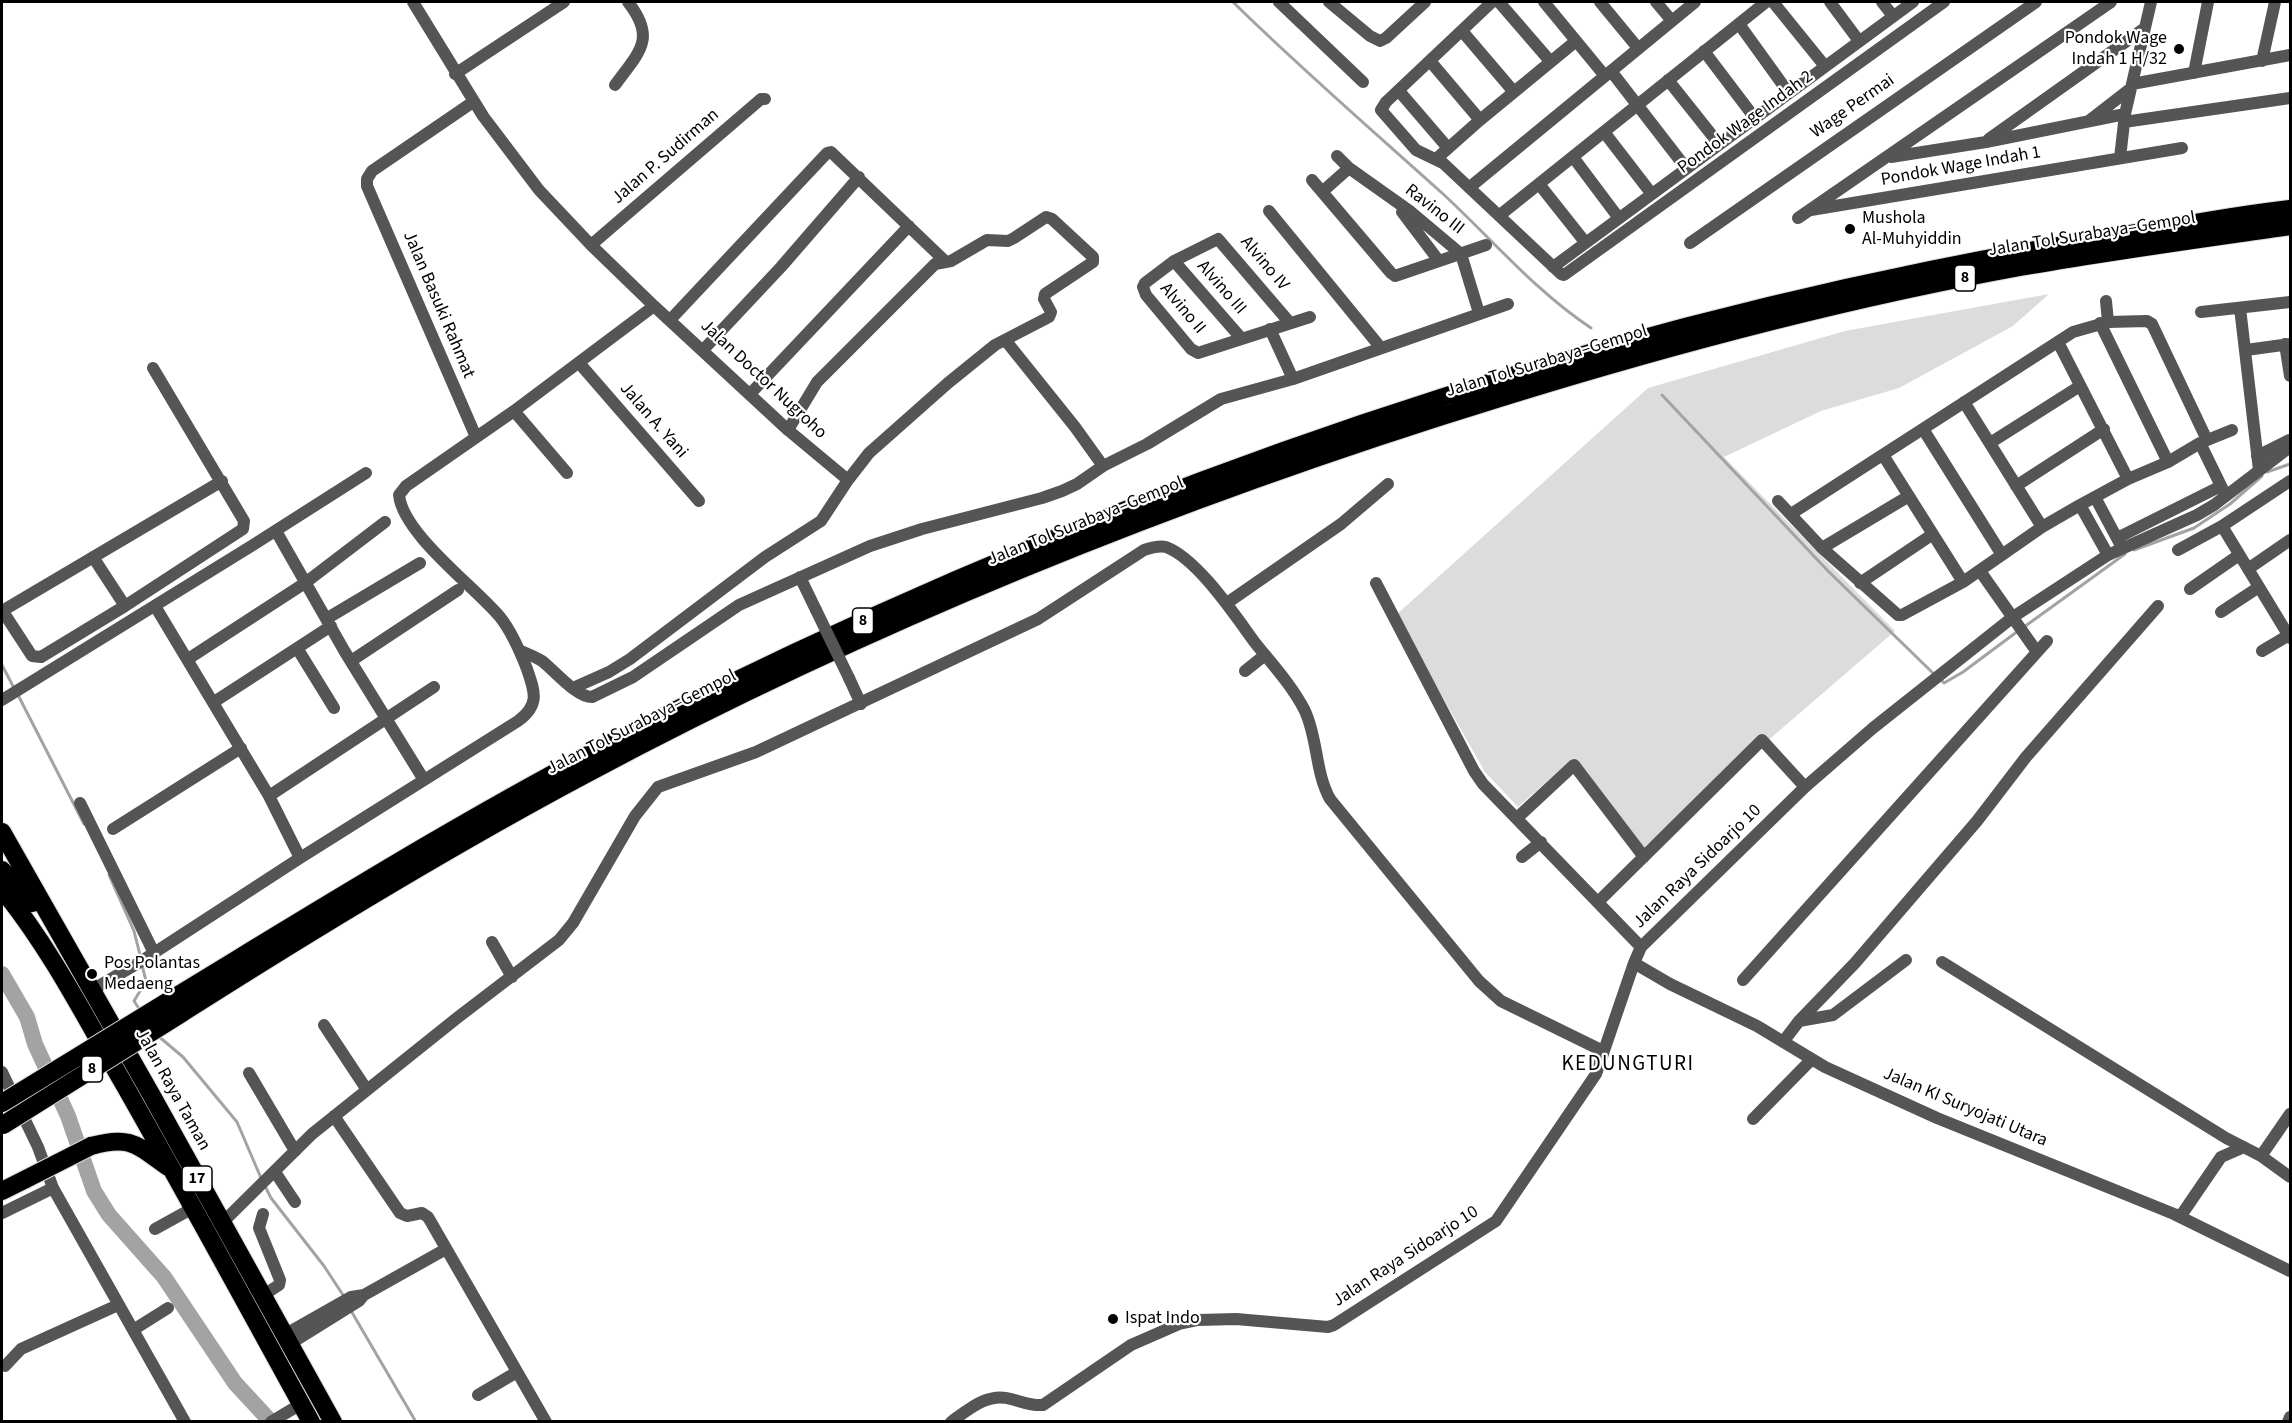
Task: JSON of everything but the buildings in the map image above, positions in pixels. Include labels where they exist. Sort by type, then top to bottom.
[{"type":"highway","name":"Jalan Tol Surabaya–Gempol","points":[[2,1126],[178,1005],[471,820],[625,736],[771,663],[941,585],[1102,518],[1266,457],[1432,401],[1633,341],[1788,300],[2028,250],[2290,209]]},
{"type":"highway","name":"Jalan Tol Surabaya–Gempol","points":[[2,1103],[597,768],[870,634],[1014,572],[1160,514],[1308,460],[1446,414],[1685,343],[1847,303],[2016,267],[2290,226]]},
{"type":"highway","points":[[2,832],[60,937]]},
{"type":"highway","points":[[2,856],[61,965],[65,981]]},
{"type":"highway","name":"17","points":[[2,870],[60,937]]},
{"type":"highway","name":"17","points":[[2,889],[41,942],[65,981],[193,1208],[297,1406],[310,1422]]},
{"type":"highway","name":"Jalan Raya Taman","points":[[60,937],[92,990],[333,1422]]},
{"type":"highway","points":[[2,1191],[91,1146],[109,1141],[124,1140],[140,1147],[172,1170]]},
{"type":"street","name":"Jalan Doctor Nugroho","points":[[413,2],[473,102],[539,190],[654,306],[704,349],[788,430],[848,480]]},
{"type":"street","points":[[455,74],[564,2]]},
{"type":"street","points":[[615,85],[641,49],[643,40],[639,16],[628,2]]},
{"type":"street","points":[[1279,2],[1364,82]]},
{"type":"street","points":[[1329,2],[1370,36],[1380,40],[1386,38],[1416,4]]},
{"type":"street","points":[[1492,2],[1383,104],[1381,110],[1416,150],[1436,159],[1470,187],[1553,267],[1824,65],[1913,2]]},
{"type":"street","points":[[1499,2],[1550,61]]},
{"type":"street","points":[[1544,2],[1576,41],[1637,105],[1686,168]]},
{"type":"street","points":[[1600,2],[1638,48]]},
{"type":"street","points":[[1656,2],[1672,21]]},
{"type":"street","points":[[1470,187],[1695,2]]},
{"type":"street","points":[[1500,216],[1766,2]]},
{"type":"street","points":[[1773,2],[1824,65]]},
{"type":"street","points":[[1830,2],[1859,41]]},
{"type":"street","points":[[1882,2],[1893,16]]},
{"type":"street","name":"Pondok Wage Indah 2","points":[[1553,267],[1562,274],[1568,273],[1944,2]]},
{"type":"street","name":"Wage Permai","points":[[1690,243],[2036,2]]},
{"type":"street","name":"Pondok Wage Indah 1","points":[[2111,2],[1802,214],[2182,148]]},
{"type":"street","points":[[2120,158],[2124,118],[2151,2]]},
{"type":"street","points":[[2193,73],[2208,2]]},
{"type":"street","points":[[2262,61],[2275,2]]},
{"type":"street","points":[[1739,24],[1788,92]]},
{"type":"street","name":"Pondok Wage Indah 1","points":[[1986,142],[2145,28]]},
{"type":"street","points":[[1462,31],[1514,92]]},
{"type":"street","points":[[1436,159],[1576,41]]},
{"type":"street","points":[[1704,51],[1754,117]]},
{"type":"street","name":"Pondok Wage Indah 1","points":[[2086,122],[2131,86],[2290,55]]},
{"type":"street","points":[[1430,61],[1480,120]]},
{"type":"street","points":[[1668,80],[1719,144]]},
{"type":"street","points":[[1399,91],[1448,148]]},
{"type":"street","name":"Pondok Wage Indah 1","points":[[1887,157],[1986,142],[2086,122],[2290,98]]},
{"type":"street","name":"Jalan P. Sudirman","points":[[591,245],[761,99],[765,99]]},
{"type":"street","name":"Jalan Basuki Rahmat","points":[[473,102],[372,171],[367,179],[368,186],[476,437]]},
{"type":"street","points":[[1604,132],[1651,193]]},
{"type":"street","points":[[670,319],[827,153],[831,152],[946,262]]},
{"type":"street","name":"Ravino III","points":[[1337,156],[1349,168],[1396,204],[1411,212],[1461,254],[1479,313]]},
{"type":"street","points":[[1573,157],[1618,217]]},
{"type":"street","points":[[1322,192],[1349,168]]},
{"type":"street","points":[[704,349],[782,267],[859,177]]},
{"type":"street","points":[[1312,180],[1393,274],[1398,276],[1486,245]]},
{"type":"street","points":[[1539,184],[1585,242]]},
{"type":"street","points":[[1396,204],[1439,261]]},
{"type":"street","points":[[1269,210],[1381,348]]},
{"type":"street","points":[[573,688],[609,672],[630,659],[765,557],[813,526],[829,511],[848,480],[869,453],[995,345],[1049,317],[1051,312],[1044,299],[1045,294],[1093,262],[1093,257],[1052,219],[1046,217],[1008,241],[987,240],[946,262],[936,264],[822,377],[811,390],[788,430]]},
{"type":"street","points":[[751,393],[909,226]]},
{"type":"street","name":"Alvino IV","points":[[1174,261],[1218,239],[1290,323]]},
{"type":"street","name":"Alvino III","points":[[1174,261],[1241,338]]},
{"type":"street","name":"Alvino II","points":[[1174,261],[1145,284],[1143,290],[1191,349],[1201,353],[1241,338]]},
{"type":"street","points":[[2106,301],[2104,322],[2168,462]]},
{"type":"street","points":[[2201,312],[2290,302]]},
{"type":"street","points":[[521,651],[541,660],[587,697],[602,692],[656,662],[739,605],[870,546],[922,529],[1052,494],[1077,484],[1103,466],[1147,444],[1221,399],[1293,379],[1508,304]]},
{"type":"street","points":[[92,990],[148,957],[518,721],[532,708],[533,685],[521,651],[502,619],[432,549],[410,520],[400,503],[399,495],[402,489],[580,364],[654,306]]},
{"type":"street","points":[[2240,308],[2259,470]]},
{"type":"street","points":[[1241,338],[1310,316]]},
{"type":"street","points":[[1791,514],[2058,342],[2080,329],[2104,322],[2147,321],[2152,324],[2223,491]]},
{"type":"street","points":[[1270,329],[1293,379]]},
{"type":"street","points":[[1006,340],[1103,466]]},
{"type":"street","points":[[2058,342],[2128,479]]},
{"type":"street","points":[[2246,350],[2288,344],[2290,376]]},
{"type":"street","name":"Jalan A. Yani","points":[[580,364],[699,501]]},
{"type":"street","points":[[153,368],[222,481],[244,521],[243,529],[44,656],[37,658],[32,656],[2,611],[222,481]]},
{"type":"street","points":[[1990,443],[2080,386]]},
{"type":"street","points":[[1964,402],[2042,527]]},
{"type":"street","points":[[514,411],[567,473]]},
{"type":"street","points":[[1923,429],[2002,555]]},
{"type":"street","points":[[2016,486],[2104,429]]},
{"type":"street","points":[[1778,501],[1822,548],[1900,615],[1964,582],[2042,527],[2094,497],[2168,462],[2203,442],[2232,430]]},
{"type":"street","points":[[2258,456],[2290,439]]},
{"type":"street","points":[[2013,618],[2119,543],[2197,515],[2223,491],[2259,470],[2290,447]]},
{"type":"street","points":[[1883,454],[1964,582]]},
{"type":"street","points":[[6,697],[366,473]]},
{"type":"street","points":[[2178,550],[2222,526],[2290,481]]},
{"type":"street","points":[[1227,603],[1341,524],[1388,484]]},
{"type":"street","points":[[1822,548],[1909,496]]},
{"type":"street","points":[[2094,497],[2119,543]]},
{"type":"street","points":[[2080,505],[2106,551]]},
{"type":"street","points":[[188,659],[305,583],[386,522]]},
{"type":"street","points":[[2222,526],[2290,637],[2262,651]]},
{"type":"street","points":[[276,531],[423,780]]},
{"type":"street","points":[[1860,583],[1933,534]]},
{"type":"street","points":[[2248,569],[2290,540]]},
{"type":"street","points":[[221,1224],[334,1116],[548,950],[566,932],[635,816],[658,787],[756,752],[1038,620],[1144,550],[1157,546],[1166,548],[1199,571],[1227,603],[1304,708],[1315,741],[1322,780],[1330,799],[1451,950],[1488,992],[1501,1001],[1603,1051]]},
{"type":"street","points":[[2190,589],[2239,555]]},
{"type":"street","points":[[93,557],[125,606]]},
{"type":"street","points":[[214,702],[297,648],[329,622],[420,563]]},
{"type":"street","points":[[1980,571],[2037,652]]},
{"type":"street","points":[[800,577],[861,704]]},
{"type":"street","points":[[1376,583],[1474,771],[1483,784],[1641,947]]},
{"type":"street","points":[[2221,612],[2259,587]]},
{"type":"street","points":[[351,661],[458,590]]},
{"type":"street","points":[[155,606],[269,796],[300,858]]},
{"type":"street","points":[[1783,1041],[1799,1021],[1855,963],[1977,821],[2026,758],[2158,606]]},
{"type":"street","name":"Jalan Raya Sidoarjo 10","points":[[951,1422],[985,1400],[995,1397],[1008,1398],[1032,1406],[1043,1405],[1131,1345],[1179,1324],[1198,1320],[1236,1319],[1334,1325],[1496,1221],[1555,1133],[1588,1089],[1600,1064],[1641,947],[1805,787],[1873,728],[1948,668],[1947,661],[2013,618]]},
{"type":"street","points":[[1743,980],[2048,641]]},
{"type":"street","points":[[297,648],[334,708]]},
{"type":"street","points":[[1245,671],[1265,655]]},
{"type":"street","points":[[269,796],[434,687]]},
{"type":"street","points":[[1598,902],[1762,740],[1805,787]]},
{"type":"street","points":[[113,829],[241,748]]},
{"type":"street","points":[[1517,818],[1574,765],[1644,857]]},
{"type":"street","points":[[80,803],[148,957]]},
{"type":"street","points":[[1522,857],[1541,842]]},
{"type":"street","points":[[492,942],[512,977]]},
{"type":"street","points":[[1799,1021],[1833,1015],[1906,960]]},
{"type":"street","points":[[1942,962],[2226,1138],[2260,1156],[2290,1177]]},
{"type":"street","name":"Jalan KI Suryojati Utara","points":[[1634,963],[1670,984],[1757,1026],[1825,1067],[1937,1118],[2177,1216],[2290,1271]]},
{"type":"street","points":[[324,1025],[367,1090]]},
{"type":"street","points":[[1753,1119],[1812,1059]]},
{"type":"street","points":[[2,1072],[38,1147],[53,1188],[185,1422]]},
{"type":"street","points":[[249,1073],[295,1151]]},
{"type":"street","points":[[2260,1156],[2290,1114]]},
{"type":"street","points":[[334,1116],[400,1213],[407,1216],[425,1214],[546,1422]]},
{"type":"street","points":[[2177,1216],[2226,1138]]},
{"type":"street","points":[[2177,1216],[2221,1156],[2244,1147]]},
{"type":"street","points":[[272,1175],[295,1202]]},
{"type":"street","points":[[2,1213],[53,1188]]},
{"type":"street","points":[[155,1229],[193,1208]]},
{"type":"street","points":[[262,1214],[259,1228],[280,1280],[279,1285],[262,1296]]},
{"type":"street","points":[[287,1340],[446,1249]]},
{"type":"street","points":[[5,1366],[17,1352],[118,1305]]},
{"type":"street","points":[[133,1330],[168,1308]]},
{"type":"street","points":[[478,1395],[516,1372]]},
{"type":"street","points":[[271,1422],[297,1406]]},
{"type":"street","points":[[2288,1422],[2290,1417]]},
{"type":"shaded area","points":[[2049,294],[2013,326],[1899,388],[1821,411],[1724,457],[1895,631],[1642,849],[1573,758],[1518,807],[1485,772],[1396,615],[1648,388],[1845,331]]},
{"type":"waterway","points":[[1233,2],[1310,75],[1442,193],[1532,281],[1591,328]]},
{"type":"waterway","points":[[1662,395],[1828,571],[1936,676]]},
{"type":"waterway","points":[[2267,472],[2290,464]]},
{"type":"waterway","points":[[2134,550],[2194,528],[2230,504],[2262,476]]},
{"type":"waterway","points":[[2024,627],[2125,554]]},
{"type":"waterway","points":[[1941,680],[1944,683],[1963,672],[2018,631]]},
{"type":"waterway","points":[[2,665],[14,688]]},
{"type":"waterway","points":[[17,693],[84,824]]},
{"type":"waterway","points":[[109,875],[134,931],[141,959]]},
{"type":"waterway","points":[[140,1010],[134,1001],[146,981],[142,965]]},
{"type":"waterway","points":[[2,974],[27,1017],[35,1044],[68,1116],[94,1191],[109,1215],[164,1277],[235,1383],[271,1422]]},
{"type":"waterway","points":[[157,1035],[183,1057],[237,1122],[261,1178]]},
{"type":"waterway","points":[[265,1186],[271,1198],[324,1266],[345,1298]]},
{"type":"waterway","points":[[350,1309],[416,1422]]},
{"type":"place","name":"Pondok Wage Indah 1 H/32","points":[[2179,49]]},
{"type":"place","name":"Mushola Al-Muhyiddin","points":[[1850,229]]},
{"type":"place","name":"Pos Polantas Medaeng","points":[[92,974]]},
{"type":"place","name":"Ispat Indo","points":[[1113,1319]]},
{"type":"district","name":"KEDUNGTURI","points":[[1628,1065]]}]
